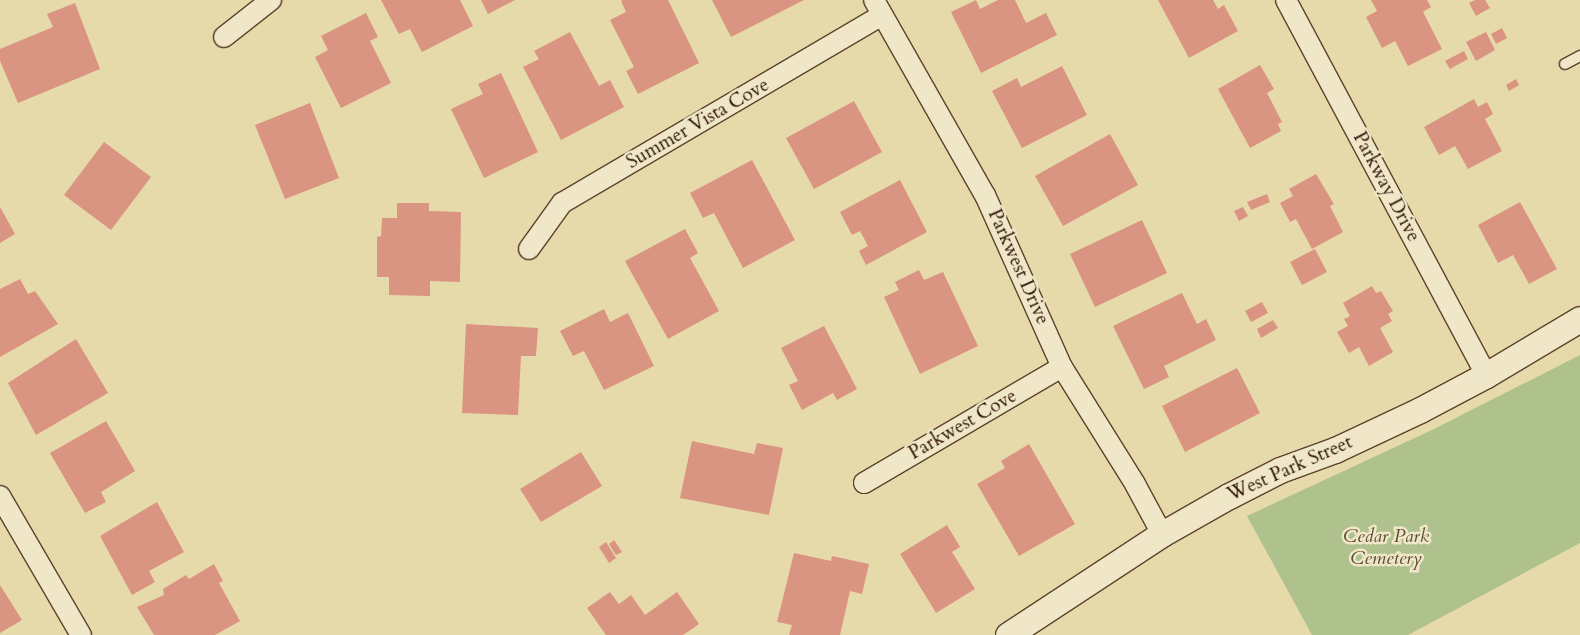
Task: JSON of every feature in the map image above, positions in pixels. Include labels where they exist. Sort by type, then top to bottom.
[{"type":"street","points":[[224,37],[271,0]]},
{"type":"street","name":"Parkway Drive","points":[[1286,0],[1486,375]]},
{"type":"street","name":"Summer Vista Cove","points":[[529,249],[562,203],[878,8]]},
{"type":"street","name":"Parkwest Drive","points":[[878,8],[985,195],[1062,367],[1135,484],[1162,534]]},
{"type":"street","name":"West Park Street","points":[[1008,635],[1162,534],[1246,487],[1420,410],[1486,375],[1580,319]]},
{"type":"street","name":"Parkwest Cove","points":[[864,483],[1062,367]]},
{"type":"street","points":[[0,496],[82,635]]},
{"type":"lane","points":[[1565,64],[1580,56]]},
{"type":"green space","name":"Cedar Park Cemetery","points":[[1580,355],[1580,543],[1408,635],[1312,635],[1247,516],[1434,429]]},
{"type":"building","points":[[381,0],[460,0],[473,26],[422,52],[410,29],[399,34]]},
{"type":"building","points":[[481,0],[515,0],[488,14]]},
{"type":"building","points":[[668,0],[699,63],[638,94],[626,71],[634,67],[610,20],[626,12],[621,1]]},
{"type":"building","points":[[712,0],[804,0],[731,37]]},
{"type":"building","points":[[976,0],[980,9],[998,0],[1015,0],[1026,23],[1046,13],[1057,35],[981,73],[951,12]]},
{"type":"building","points":[[1158,0],[1213,0],[1218,9],[1224,5],[1238,31],[1189,58]]},
{"type":"building","points":[[1371,0],[1427,0],[1431,7],[1423,12],[1442,49],[1408,66],[1395,41],[1382,48],[1366,17],[1377,11]]},
{"type":"building","points":[[1475,0],[1485,0],[1490,8],[1476,16],[1469,3]]},
{"type":"building","points":[[75,3],[100,69],[18,103],[0,61],[0,49],[53,27],[47,14]]},
{"type":"building","points":[[366,13],[378,37],[370,41],[391,83],[341,108],[315,57],[328,50],[321,36]]},
{"type":"building","points":[[1502,28],[1507,38],[1496,44],[1491,34]]},
{"type":"building","points":[[570,32],[599,86],[610,80],[624,107],[561,140],[523,67],[539,59],[534,51]]},
{"type":"building","points":[[1486,32],[1495,50],[1476,61],[1466,42]]},
{"type":"building","points":[[1464,51],[1468,59],[1450,69],[1445,61]]},
{"type":"building","points":[[1260,65],[1274,89],[1267,93],[1282,122],[1278,124],[1281,131],[1250,148],[1218,89]]},
{"type":"building","points":[[1062,66],[1087,115],[1022,148],[992,91],[1017,78],[1021,87]]},
{"type":"building","points":[[501,73],[538,152],[484,178],[451,109],[483,94],[478,84]]},
{"type":"building","points":[[1516,79],[1519,85],[1509,91],[1506,85]]},
{"type":"building","points":[[1474,99],[1478,107],[1487,102],[1493,114],[1485,119],[1502,151],[1468,169],[1455,146],[1439,155],[1424,127]]},
{"type":"building","points":[[854,101],[882,152],[814,189],[786,138]]},
{"type":"building","points":[[310,103],[339,178],[285,199],[255,125]]},
{"type":"building","points":[[1110,134],[1138,185],[1063,226],[1035,176]]},
{"type":"building","points":[[104,142],[151,177],[111,230],[64,195]]},
{"type":"building","points":[[752,160],[795,240],[743,268],[714,213],[703,218],[690,193]]},
{"type":"building","points":[[1316,174],[1334,204],[1330,206],[1343,232],[1312,249],[1296,219],[1290,222],[1280,203],[1293,196],[1289,189]]},
{"type":"building","points":[[900,180],[927,232],[866,265],[859,251],[868,246],[860,231],[852,235],[840,212]]},
{"type":"building","points":[[1267,194],[1270,202],[1251,210],[1247,202]]},
{"type":"building","points":[[1520,202],[1557,269],[1529,284],[1513,255],[1498,263],[1478,225]]},
{"type":"building","points":[[397,203],[429,203],[429,211],[461,212],[460,282],[430,281],[430,296],[389,295],[389,277],[377,277],[377,237],[381,236],[382,218],[397,218]]},
{"type":"building","points":[[0,207],[15,234],[0,243]]},
{"type":"building","points":[[1243,207],[1248,216],[1239,221],[1234,211]]},
{"type":"building","points":[[1142,220],[1167,273],[1095,307],[1070,254]]},
{"type":"building","points":[[685,229],[698,253],[690,258],[719,311],[668,339],[625,261]]},
{"type":"building","points":[[1315,249],[1327,272],[1302,285],[1290,262]]},
{"type":"building","points":[[919,270],[924,280],[943,272],[978,346],[920,374],[884,297],[899,290],[895,282]]},
{"type":"building","points":[[20,279],[28,294],[35,291],[58,324],[0,357],[0,289]]},
{"type":"building","points":[[1372,286],[1376,293],[1381,291],[1393,311],[1388,314],[1392,321],[1380,328],[1393,352],[1369,366],[1359,347],[1349,353],[1337,332],[1348,326],[1344,319],[1350,316],[1343,303]]},
{"type":"building","points":[[1182,293],[1197,324],[1206,319],[1216,340],[1164,366],[1169,377],[1144,389],[1113,326]]},
{"type":"building","points":[[1262,302],[1268,313],[1251,322],[1245,311]]},
{"type":"building","points":[[604,309],[610,322],[628,313],[654,366],[604,390],[584,351],[573,356],[560,331]]},
{"type":"building","points":[[1273,320],[1278,328],[1261,338],[1257,329]]},
{"type":"building","points":[[466,324],[538,328],[536,356],[521,356],[518,415],[462,413]]},
{"type":"building","points":[[824,326],[857,389],[837,400],[833,393],[802,410],[789,385],[798,381],[781,348]]},
{"type":"building","points":[[76,339],[108,393],[36,435],[8,383]]},
{"type":"building","points":[[1237,368],[1260,413],[1185,452],[1162,406]]},
{"type":"building","points":[[106,421],[135,471],[101,492],[106,502],[85,513],[50,453]]},
{"type":"building","points":[[692,441],[754,454],[757,443],[783,448],[769,515],[680,498]]},
{"type":"building","points":[[1029,444],[1075,524],[1019,556],[977,484],[1005,468],[1001,461]]},
{"type":"building","points":[[581,452],[602,486],[541,522],[520,489]]},
{"type":"building","points":[[157,502],[184,552],[149,571],[155,582],[132,595],[100,536]]},
{"type":"building","points":[[947,525],[960,547],[952,552],[975,589],[936,613],[900,554]]},
{"type":"building","points":[[614,540],[622,552],[616,555],[609,544]]},
{"type":"building","points":[[606,542],[616,558],[609,563],[599,547]]},
{"type":"building","points":[[794,553],[831,561],[832,556],[869,564],[862,594],[850,591],[840,635],[789,635],[792,625],[777,622]]},
{"type":"building","points":[[214,564],[223,581],[219,583],[240,621],[215,635],[154,635],[137,607],[164,595],[163,589],[186,575],[189,579]]},
{"type":"building","points":[[0,585],[22,620],[0,633]]},
{"type":"building","points":[[610,592],[619,604],[631,595],[645,615],[677,592],[699,624],[683,635],[606,635],[587,608]]}]
